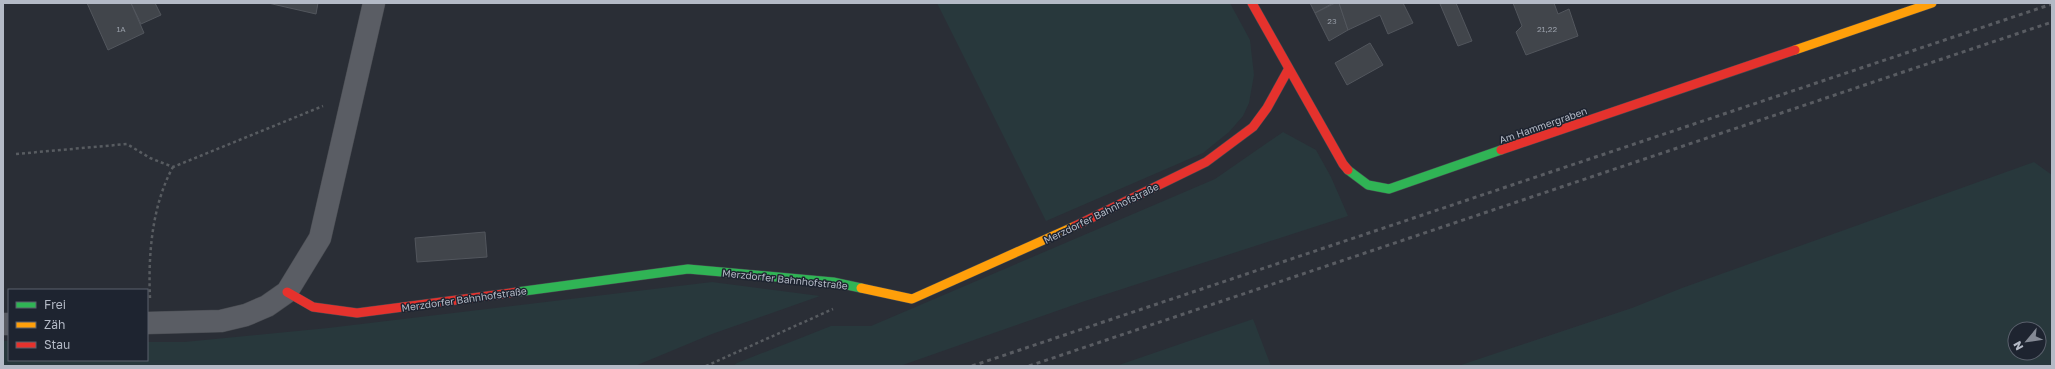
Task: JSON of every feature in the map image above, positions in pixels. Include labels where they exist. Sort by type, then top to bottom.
[{"type":"street","points":[[149,323],[221,321],[246,315],[267,306],[287,292],[320,238],[374,3]]},
{"type":"street","name":"Am Hammergraben","points":[[1252,3],[1288,70],[1343,164],[1358,181],[1366,186],[1389,189],[1932,3]]},
{"type":"street","name":"Merzdorfer Bahnhofstraße","points":[[287,292],[313,307],[357,313],[688,269],[833,282],[912,299],[1046,240],[1206,162],[1253,127],[1267,108],[1288,70]]},
{"type":"path","points":[[149,323],[149,267],[164,184],[173,167],[353,93]]},
{"type":"path","points":[[16,154],[127,144],[150,158],[173,167]]},
{"type":"path","points":[[706,366],[837,307]]},
{"type":"shaded area","points":[[937,3],[1230,3],[1250,40],[1254,75],[1249,103],[1243,116],[1229,132],[1203,153],[1046,221]]},
{"type":"shaded area","points":[[1283,132],[1316,150],[1331,177],[1348,216],[1085,301],[900,366],[733,366],[737,363],[831,326],[871,326],[1215,179]]},
{"type":"shaded area","points":[[2034,162],[2052,175],[2052,366],[1458,366],[1632,308],[1682,288]]},
{"type":"shaded area","points":[[712,282],[820,296],[712,334],[635,366],[3,366],[3,341],[8,341],[8,361],[148,361],[148,342],[184,342],[328,328]]},
{"type":"shaded area","points":[[1253,319],[1271,366],[1116,366]]},
{"type":"building","points":[[87,3],[131,3],[144,33],[108,50]]},
{"type":"building","points":[[131,3],[155,3],[161,15],[141,24]]},
{"type":"building","points":[[268,3],[318,3],[316,14]]},
{"type":"building","points":[[1310,3],[1333,3],[1315,13]]},
{"type":"building","points":[[1335,3],[1339,3],[1348,30],[1329,41],[1315,13]]},
{"type":"building","points":[[1339,3],[1403,3],[1413,23],[1388,34],[1380,15],[1348,30]]},
{"type":"building","points":[[1456,3],[1472,41],[1458,46],[1440,4]]},
{"type":"building","points":[[1513,3],[1554,3],[1558,14],[1569,9],[1578,36],[1526,55],[1516,32],[1522,26]]},
{"type":"building","points":[[1370,43],[1383,65],[1347,85],[1335,63]]},
{"type":"building","points":[[485,232],[487,257],[417,262],[415,238]]},
{"type":"railway","points":[[972,366],[2052,4]]},
{"type":"railway","points":[[1029,366],[2052,22]]},
{"type":"traffic: fast","points":[[1348,170],[1368,185],[1389,189],[1501,150]]},
{"type":"traffic: fast","points":[[517,292],[688,269],[833,282],[861,288]]},
{"type":"traffic: slow","points":[[1795,50],[1932,3]]},
{"type":"traffic: slow","points":[[861,288],[912,299],[1075,226]]},
{"type":"traffic: jam","points":[[1252,3],[1343,164],[1348,170]]},
{"type":"traffic: jam","points":[[1501,150],[1795,50]]},
{"type":"traffic: jam","points":[[1075,226],[1206,162],[1253,127],[1267,108],[1288,70]]},
{"type":"traffic: jam","points":[[287,292],[313,307],[357,313],[517,292]]}]
